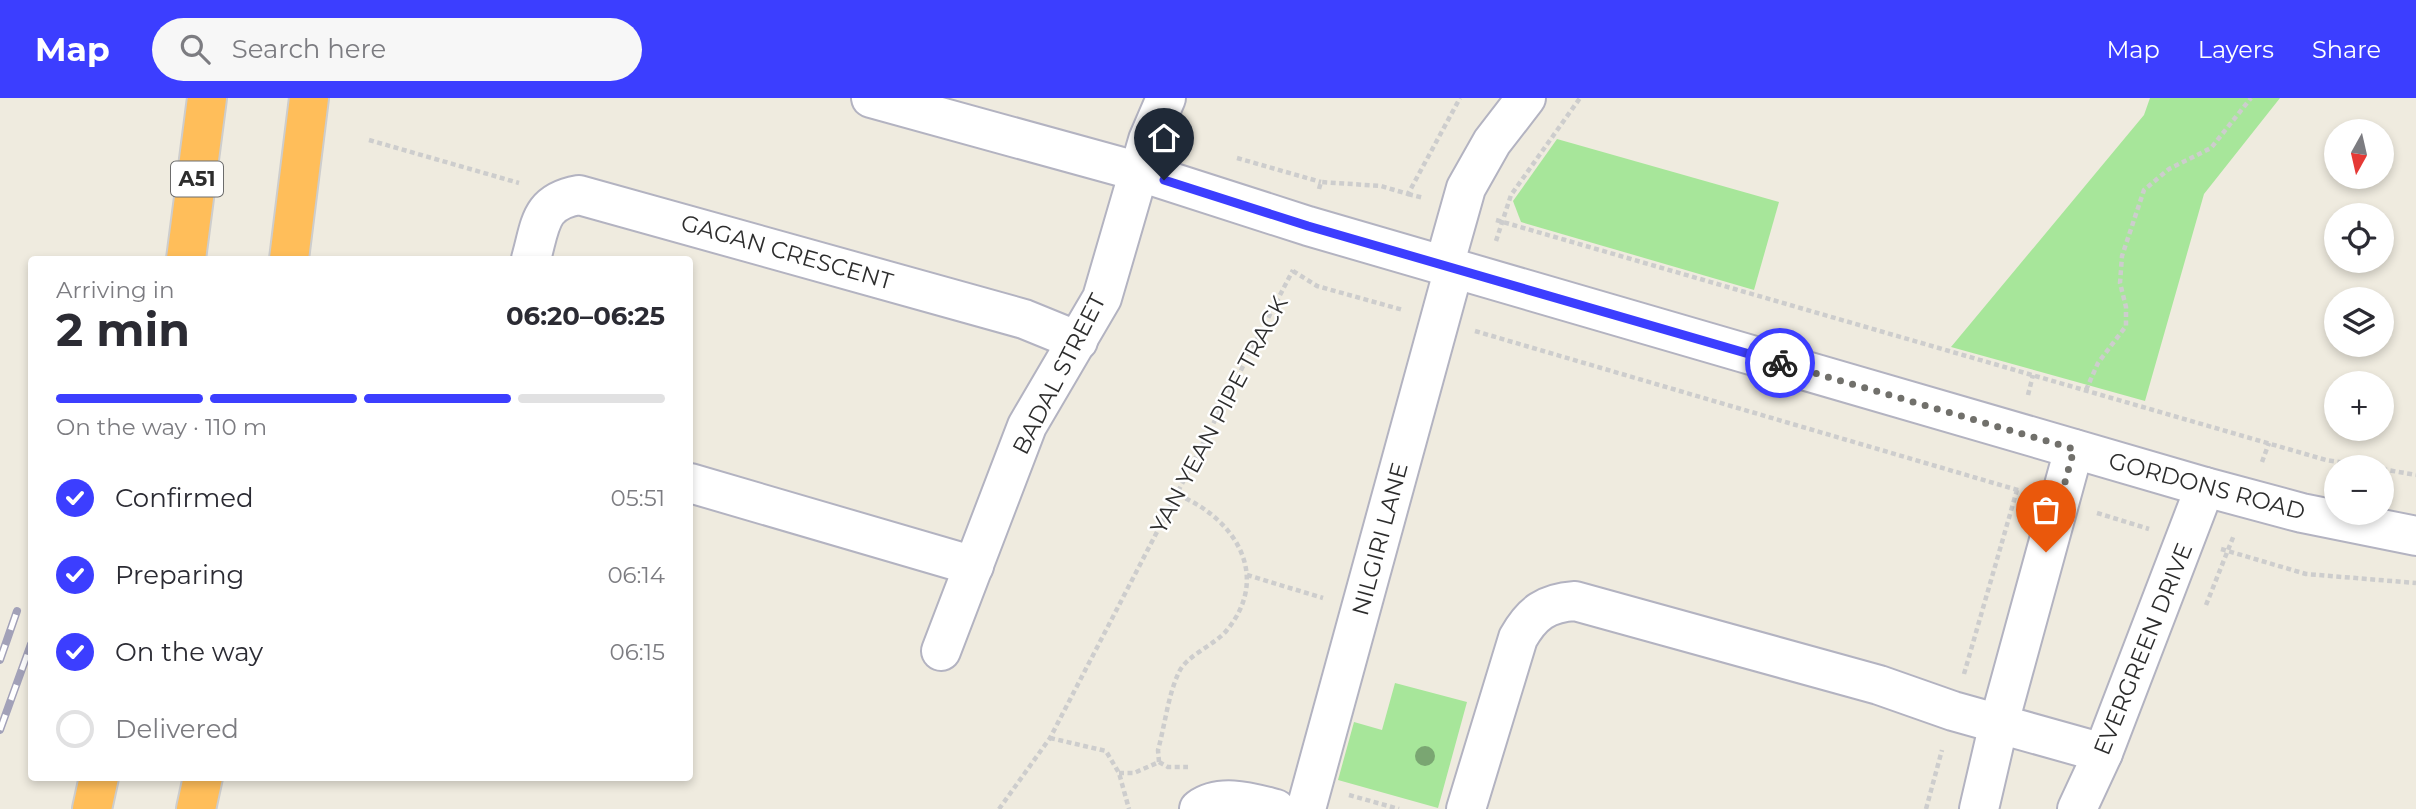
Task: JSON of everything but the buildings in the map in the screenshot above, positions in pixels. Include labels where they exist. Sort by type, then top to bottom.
[{"type":"highway","name":"A51","points":[[186,256],[207,98]]},
{"type":"highway","points":[[289,256],[309,98]]},
{"type":"highway","points":[[92,809],[98,781]]},
{"type":"highway","points":[[196,809],[202,781]]},
{"type":"street","name":"GORDONS ROAD","points":[[871,98],[1140,172],[1308,226],[2205,487],[2302,513],[2416,536]]},
{"type":"street","name":"BADAL STREET","points":[[941,652],[1027,426],[1102,298],[1148,140],[1166,98]]},
{"type":"street","name":"NILGIRI LANE","points":[[1306,809],[1361,609],[1461,271],[1459,209],[1476,167],[1526,98]]},
{"type":"street","name":"GAGAN CRESCENT","points":[[559,199],[579,195],[606,202],[1024,318],[1078,341]]},
{"type":"street","points":[[532,256],[545,211],[559,199]]},
{"type":"street","points":[[1979,809],[1999,723],[2074,449]]},
{"type":"street","points":[[693,484],[974,566]]},
{"type":"street","name":"EVERGREEN DRIVE","points":[[2077,809],[2103,753],[2205,487]]},
{"type":"street","points":[[1466,809],[1517,638],[1528,619],[1542,608],[1575,601],[1879,685],[1953,711],[2103,753]]},
{"type":"street","points":[[1199,809],[1210,801],[1230,801],[1276,809]]},
{"type":"path","points":[[1460,98],[1408,194],[2324,459]]},
{"type":"path","points":[[1461,271],[1502,221],[1511,195],[1580,98]]},
{"type":"path","points":[[2086,390],[2098,363],[2126,326],[2126,307],[2120,283],[2122,257],[2144,190],[2169,169],[2211,148],[2251,98]]},
{"type":"path","points":[[369,140],[526,184],[559,199]]},
{"type":"path","name":"YAN YEAN PIPE TRACK","points":[[999,809],[1051,738],[1289,281],[1321,182],[1381,186],[1408,194]]},
{"type":"path","points":[[1561,356],[2306,573],[2416,583]]},
{"type":"path","points":[[2394,471],[2416,475]]},
{"type":"path","points":[[1926,809],[2017,490]]},
{"type":"path","points":[[1119,773],[1135,773],[1158,762],[1158,750],[1180,670],[1227,631],[1237,613],[1247,575],[1239,546],[1227,527],[1199,504],[1178,495]]},
{"type":"path","points":[[1247,575],[1361,609]]},
{"type":"path","points":[[1051,738],[1106,751],[1119,773],[1129,809]]},
{"type":"green space","points":[[2150,98],[2280,98],[2204,194],[2145,401],[1951,347],[2144,115]]},
{"type":"green space","points":[[1557,139],[1779,202],[1754,290],[1521,222],[1513,201]]},
{"type":"green space","points":[[1395,683],[1467,702],[1438,808],[1338,780],[1354,722],[1382,730]]},
{"type":"railway","points":[[0,660],[17,611]]},
{"type":"railway","points":[[0,730],[28,652]]},
{"type":"way so far","points":[[1780,363],[2074,449],[2046,552]]},
{"type":"route","points":[[1164,180],[1308,226],[1780,363]]}]
